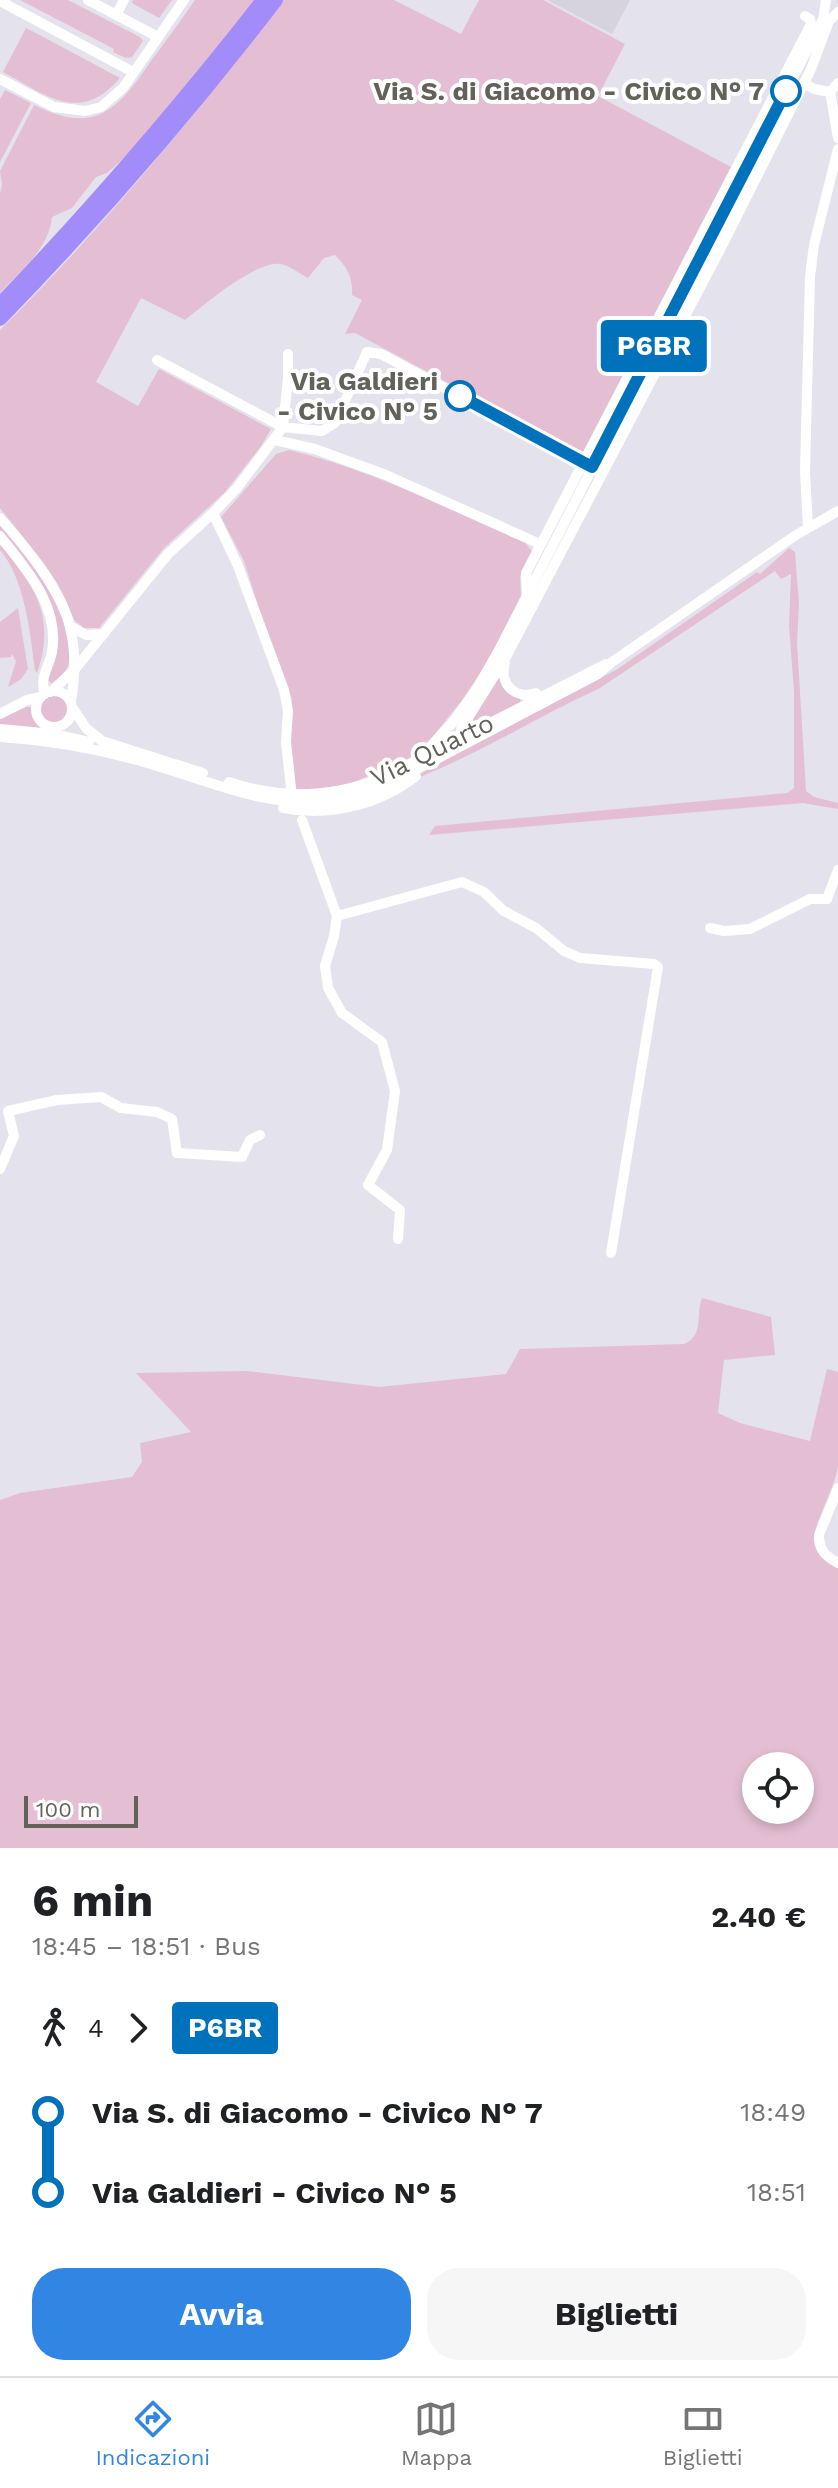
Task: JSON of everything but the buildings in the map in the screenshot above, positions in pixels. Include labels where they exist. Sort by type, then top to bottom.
[{"type":"highway","points":[[0,304],[72,228],[159,128],[263,0]]},
{"type":"highway","points":[[0,319],[124,185],[205,91],[276,0]]},
{"type":"street","points":[[88,0],[158,37]]},
{"type":"street","points":[[116,15],[124,0]]},
{"type":"street","points":[[1,81],[54,107],[85,111],[101,107],[123,88],[184,0]]},
{"type":"street","points":[[0,1],[133,72]]},
{"type":"street","points":[[825,2],[830,12],[838,12]]},
{"type":"street","points":[[527,594],[526,573],[540,544],[592,467],[724,242],[804,83],[825,2]]},
{"type":"street","points":[[420,758],[453,722],[478,687],[829,21],[838,12]]},
{"type":"street","points":[[461,729],[506,657],[592,467],[811,24],[805,16]]},
{"type":"street","points":[[804,83],[830,92]]},
{"type":"street","points":[[830,92],[838,83]]},
{"type":"street","points":[[830,92],[838,138]]},
{"type":"street","points":[[808,528],[805,471],[810,277],[814,245],[838,149]]},
{"type":"street","points":[[157,360],[283,427],[316,431],[327,429],[337,419],[364,356],[367,352],[374,352],[592,467]]},
{"type":"street","points":[[53,734],[37,714],[38,702],[75,669],[168,554],[237,488],[275,440],[283,427],[288,354]]},
{"type":"street","points":[[275,440],[315,449],[366,467],[540,544]]},
{"type":"street","name":"Via Quarto","points":[[271,801],[331,801],[380,788],[598,674],[808,528],[838,511]]},
{"type":"street","points":[[213,513],[238,566],[284,690],[288,711],[286,742],[291,788]]},
{"type":"street","points":[[0,518],[47,579],[60,600],[70,626],[75,669],[72,704],[68,721],[53,734]]},
{"type":"street","points":[[0,536],[37,586],[52,619],[52,653],[43,676],[27,700]]},
{"type":"street","points":[[70,626],[86,635],[104,634]]},
{"type":"street","points":[[506,657],[503,677],[510,689],[525,695],[544,694]]},
{"type":"street","name":"Via Quarto","points":[[72,704],[86,728],[102,741],[238,785],[272,793],[312,795],[374,781],[612,662]]},
{"type":"street","points":[[43,676],[46,694]]},
{"type":"street","points":[[0,714],[46,694],[63,693],[72,704]]},
{"type":"street","points":[[0,729],[53,734],[89,742]]},
{"type":"street","points":[[0,737],[53,734],[271,801],[282,808],[301,811],[332,810],[388,794],[416,776]]},
{"type":"street","points":[[302,820],[337,916],[325,966],[328,988],[342,1013],[382,1042],[393,1082],[395,1091],[387,1150],[368,1185],[400,1210],[398,1239]]},
{"type":"street","points":[[710,928],[724,931],[750,929],[810,899],[827,899],[838,870]]},
{"type":"street","points":[[337,916],[462,882],[484,892],[504,911],[536,928],[564,951],[580,958],[654,964],[658,967],[611,1253]]},
{"type":"street","points":[[0,1169],[14,1136],[4,1111],[57,1100],[101,1097],[121,1108],[157,1112],[172,1119],[177,1153],[242,1157],[250,1140],[260,1135]]},
{"type":"street","points":[[838,1488],[819,1540],[827,1557],[838,1563]]},
{"type":"shaded area","points":[[20,0],[68,0],[143,41],[132,57],[126,58]]},
{"type":"shaded area","points":[[133,0],[172,0],[159,18],[132,3]]},
{"type":"shaded area","points":[[195,0],[255,0],[132,151],[107,173],[96,177],[72,208],[52,217],[40,249],[0,293],[0,171],[34,105],[73,118],[103,113],[127,93]]},
{"type":"shaded area","points":[[283,0],[394,0],[461,34],[479,0],[543,0],[625,44],[598,96],[731,167],[580,454],[355,333],[345,334],[362,300],[352,295],[348,273],[335,255],[324,258],[308,278],[280,264],[257,269],[230,285],[185,320],[141,298],[96,382],[138,406],[159,369],[271,429],[225,492],[164,548],[99,628],[84,628],[74,620],[45,565],[0,508],[0,330],[75,252],[147,170]]},
{"type":"shaded area","points":[[547,0],[630,0],[612,34]]},
{"type":"shaded area","points":[[26,28],[120,78],[105,92],[77,103],[63,101],[34,89],[3,72]]},
{"type":"shaded area","points":[[5,90],[31,103],[0,162],[0,99]]},
{"type":"shaded area","points":[[784,105],[780,121],[622,428],[611,441]]},
{"type":"shaded area","points":[[289,450],[350,468],[409,491],[525,542],[532,552],[520,576],[521,599],[497,647],[463,699],[425,746],[408,759],[347,785],[296,791],[289,742],[292,699],[244,561],[221,517],[276,454]]},
{"type":"shaded area","points":[[0,523],[36,570],[59,610],[66,630],[70,649],[68,665],[52,683],[46,679],[54,636],[54,611],[43,586],[0,530]]},
{"type":"shaded area","points":[[0,545],[24,575],[39,604],[44,636],[37,673],[21,591]]},
{"type":"shaded area","points":[[789,548],[795,552],[799,604],[797,643],[806,791],[814,797],[838,803],[838,809],[803,803],[429,835],[435,826],[787,793],[794,788],[794,691],[789,626],[791,574],[781,579],[775,571],[600,688],[443,767],[420,777],[416,773],[616,670],[757,572],[760,574]]},
{"type":"shaded area","points":[[18,608],[28,669],[21,679],[8,687],[16,661],[12,654],[11,657],[0,658],[0,622]]},
{"type":"shaded area","points":[[500,676],[521,698],[520,703],[464,732]]},
{"type":"shaded area","points":[[55,695],[65,699],[69,709],[65,719],[55,723],[45,719],[41,709],[45,699]]},
{"type":"shaded area","points":[[31,707],[42,729],[0,727],[0,719]]},
{"type":"shaded area","points":[[702,1298],[771,1317],[775,1355],[724,1360],[718,1413],[740,1423],[810,1441],[827,1369],[838,1372],[838,1465],[814,1541],[819,1554],[838,1566],[838,1848],[0,1848],[0,1500],[20,1493],[132,1477],[142,1462],[140,1443],[191,1432],[136,1373],[247,1371],[379,1387],[506,1374],[520,1349],[684,1344],[691,1340],[697,1330]]},
{"type":"bus line","name":"P6BR","points":[[460,396],[592,467],[786,91]]},
{"type":"place","name":"Via S. di Giacomo - Civico N° 7","points":[[786,91]]},
{"type":"place","name":"Via Galdieri - Civico N° 5","points":[[460,396]]}]
